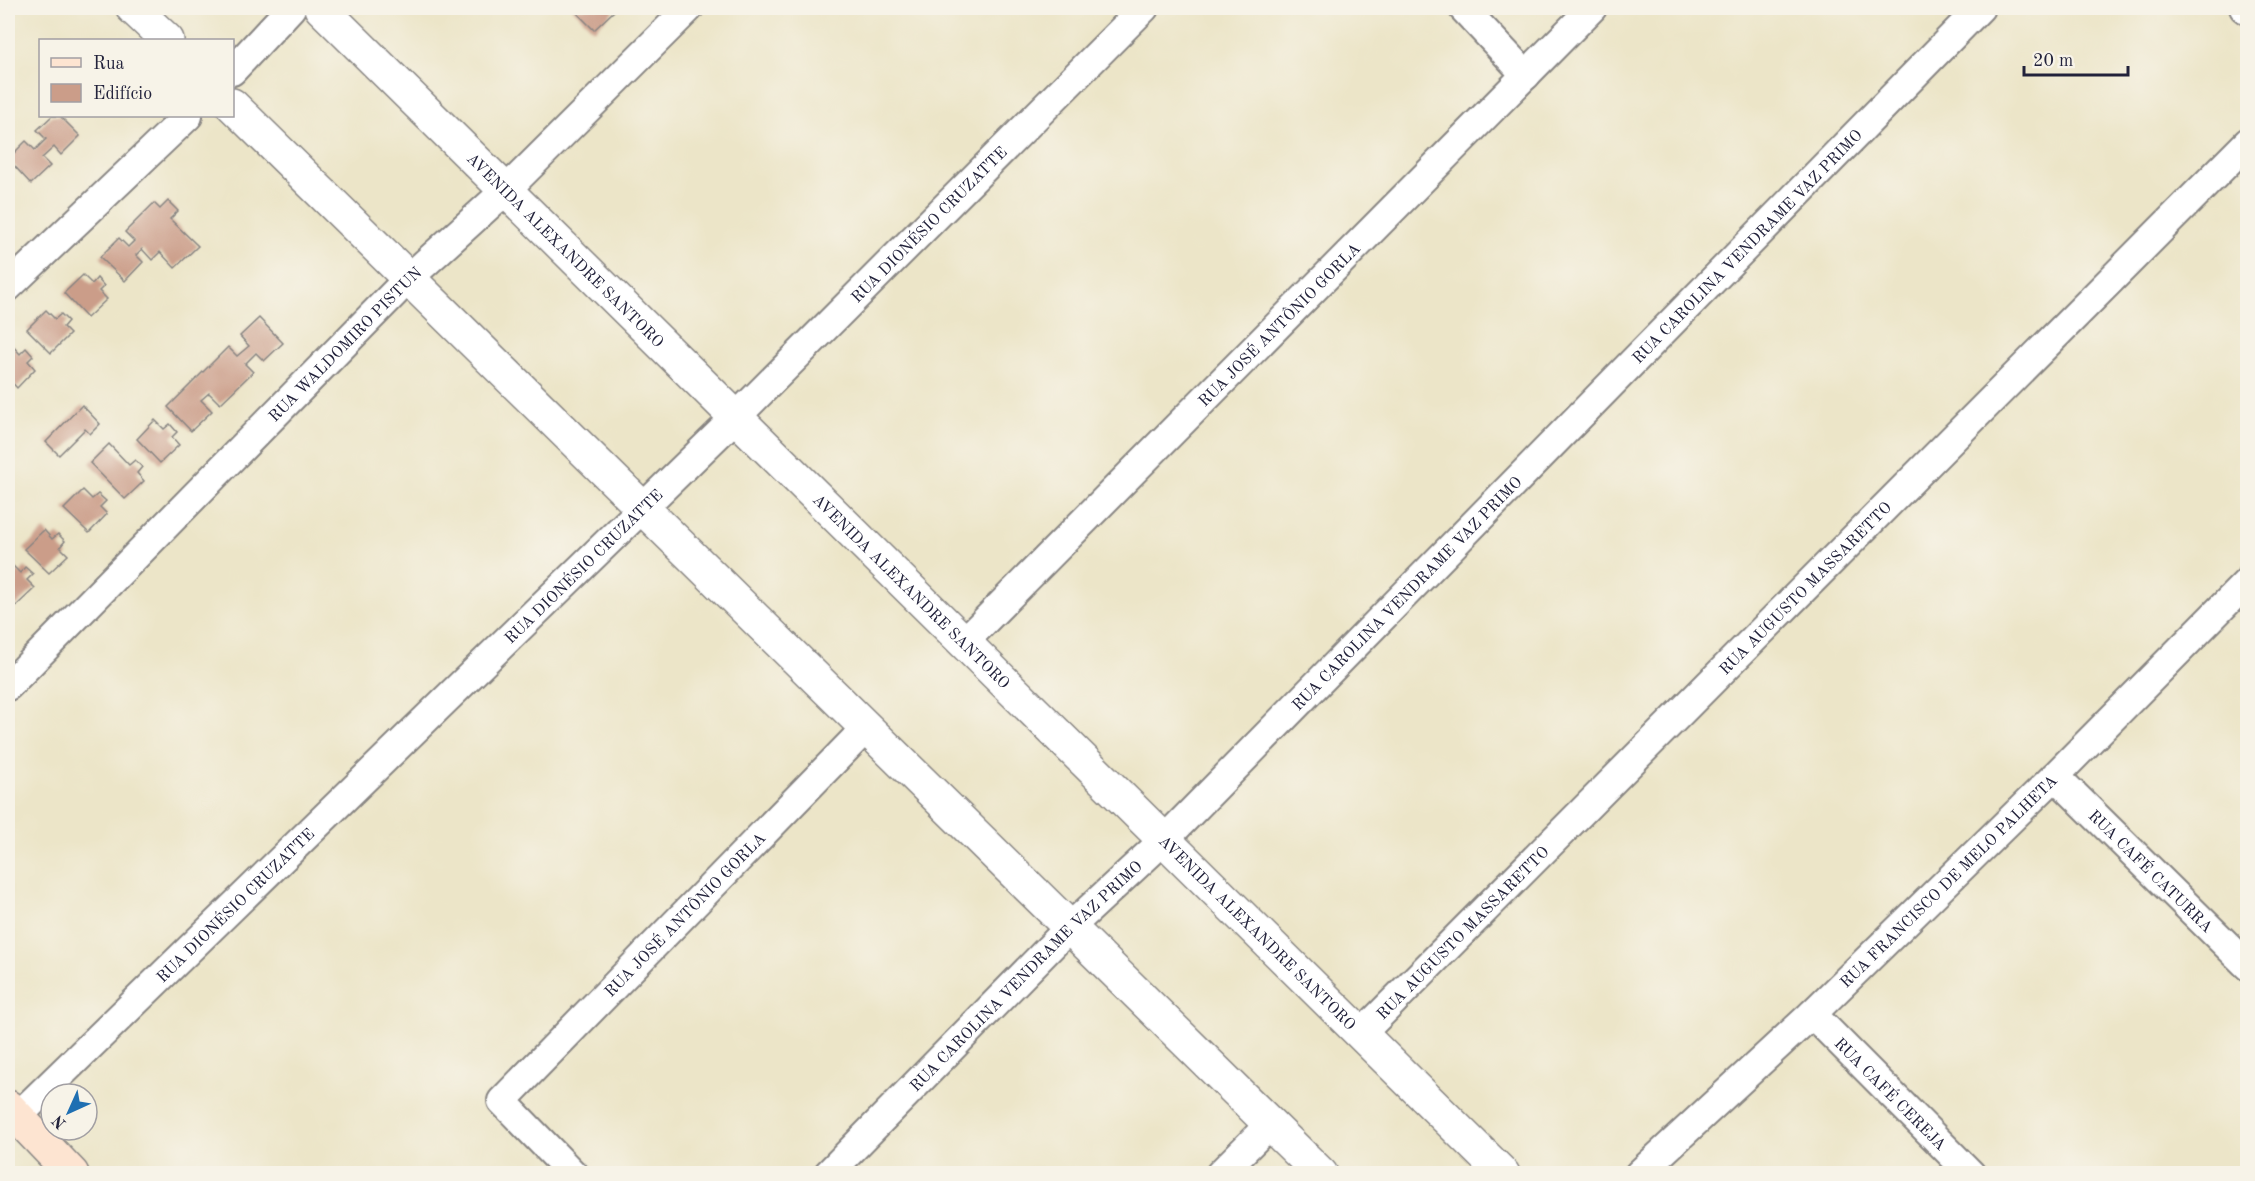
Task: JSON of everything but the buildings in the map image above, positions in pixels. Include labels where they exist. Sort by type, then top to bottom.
[{"type":"main road","points":[[12,1112],[72,1173]]},
{"type":"street","points":[[133,8],[166,39]]},
{"type":"street","points":[[234,69],[291,8]]},
{"type":"street","name":"AVENIDA ALEXANDRE SANTORO","points":[[321,8],[1503,1173]]},
{"type":"street","name":"RUA WALDOMIRO PISTUN","points":[[8,686],[409,278],[506,190],[689,8]]},
{"type":"street","name":"RUA DIONÉSIO CRUZATTE","points":[[12,1112],[736,417],[1144,8]]},
{"type":"street","points":[[1462,8],[1526,75]]},
{"type":"street","name":"RUA JOSÉ ANTÔNIO GORLA","points":[[964,641],[1592,8]]},
{"type":"street","name":"RUA CAROLINA VENDRAME VAZ PRIMO","points":[[828,1173],[1070,927],[1165,839],[1980,8]]},
{"type":"street","points":[[2244,8],[2247,11]]},
{"type":"street","points":[[234,107],[1321,1173]]},
{"type":"street","points":[[8,287],[187,117]]},
{"type":"street","name":"RUA AUGUSTO MASSARETTO","points":[[1362,1033],[2247,142]]},
{"type":"street","name":"RUA FRANCISCO DE MELO PALHETA","points":[[1639,1173],[1812,1014],[2055,776],[2247,581]]},
{"type":"street","name":"RUA JOSÉ ANTÔNIO GORLA","points":[[573,1173],[502,1101],[867,727]]},
{"type":"street","name":"RUA CAFÉ CATURRA","points":[[2055,776],[2247,966]]},
{"type":"street","name":"RUA CAFÉ CEREJA","points":[[1812,1014],[1971,1173]]},
{"type":"street","points":[[1220,1173],[1271,1123]]}]
